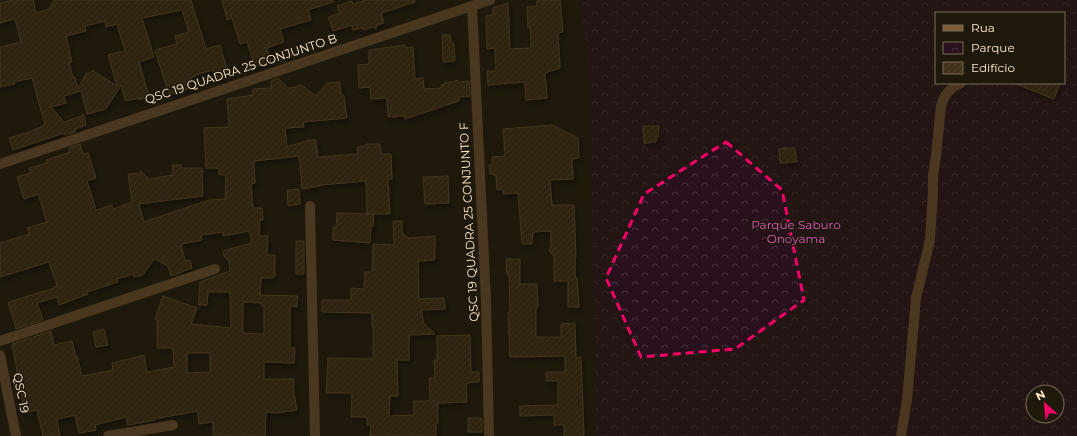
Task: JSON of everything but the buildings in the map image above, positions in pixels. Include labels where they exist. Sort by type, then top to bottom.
[{"type":"street","name":"QSC 19 QUADRA 25 CONJUNTO B","points":[[0,164],[490,0]]},
{"type":"street","name":"QSC 19 QUADRA 25 CONJUNTO F","points":[[472,6],[486,301],[489,436]]},
{"type":"street","points":[[901,436],[907,400],[916,298],[930,240],[933,176],[941,106],[949,90],[958,84]]},
{"type":"street","points":[[310,206],[316,436]]},
{"type":"street","points":[[0,340],[215,269]]},
{"type":"street","name":"QSC 19","points":[[0,355],[16,436]]},
{"type":"street","points":[[108,436],[173,425]]},
{"type":"highlighted area","points":[[726,142],[782,190],[804,300],[735,349],[641,357],[606,278],[644,194]]},
{"type":"green space","name":"Parque Saburo Onoyama","points":[[580,0],[1077,0],[1077,436],[596,436],[589,74]]}]
